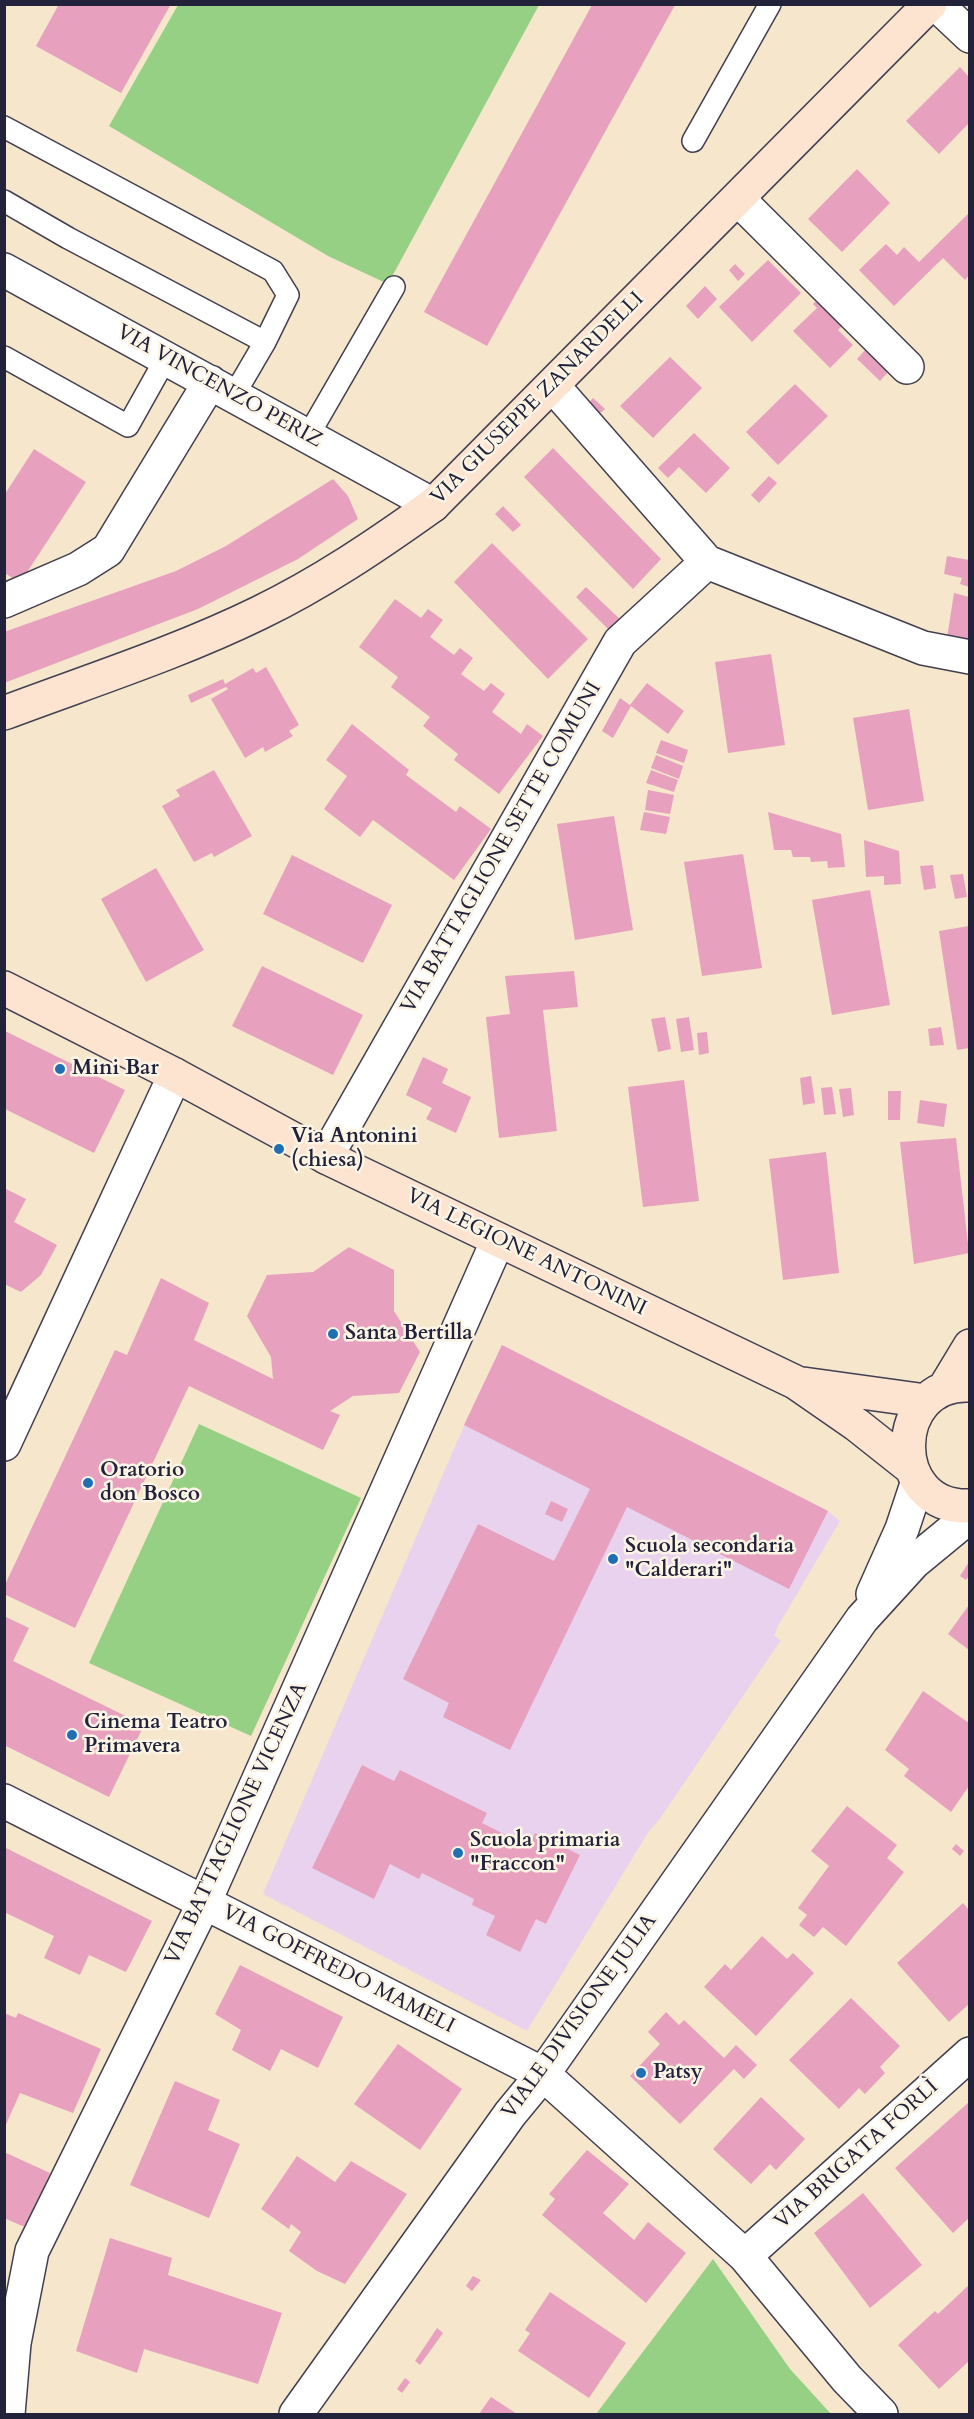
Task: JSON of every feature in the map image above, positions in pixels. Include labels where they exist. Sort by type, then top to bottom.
[{"type":"street","name":"VIA GIUSEPPE ZANARDELLI","points":[[4,712],[181,647],[259,613],[349,564],[433,505],[930,4]]},
{"type":"street","points":[[936,4],[969,36]]},
{"type":"street","points":[[738,199],[907,367]]},
{"type":"street","name":"VIA VINCENZO PERIZ","points":[[4,270],[433,505]]},
{"type":"street","points":[[553,386],[707,562],[923,648],[969,657]]},
{"type":"street","points":[[4,601],[78,569],[108,550],[222,388]]},
{"type":"street","name":"VIA BATTAGLIONE SETTE COMUNI","points":[[326,1157],[620,642],[707,562]]},
{"type":"street","name":"VIA LEGIONE ANTONINI","points":[[4,988],[175,1075],[326,1157],[795,1382],[857,1425],[914,1474],[932,1495],[948,1504],[969,1506]]},
{"type":"street","points":[[4,1444],[175,1075]]},
{"type":"street","name":"VIA BATTAGLIONE VICENZA","points":[[8,2415],[14,2343],[32,2251],[204,1903],[498,1240]]},
{"type":"street","points":[[914,1474],[907,1450],[908,1432],[915,1415],[947,1392],[969,1346]]},
{"type":"street","name":"VIA LEGIONE ANTONINI","points":[[795,1382],[947,1392]]},
{"type":"street","name":"VIALE DIVISIONE JULIA","points":[[862,1619],[902,1529],[914,1474]]},
{"type":"street","name":"VIALE DIVISIONE JULIA","points":[[296,2415],[510,2114],[543,2074],[862,1619],[914,1562],[969,1516]]},
{"type":"street","name":"VIA GOFFREDO MAMELI","points":[[4,1801],[543,2074],[745,2256],[847,2379],[881,2415]]},
{"type":"street","name":"VIA BRIGATA FORLÌ","points":[[745,2256],[969,2054]]},
{"type":"lane","points":[[693,141],[770,4]]},
{"type":"lane","points":[[4,127],[273,271],[288,295],[265,342],[222,388]]},
{"type":"lane","points":[[4,201],[68,238],[265,342]]},
{"type":"lane","points":[[308,436],[394,287]]},
{"type":"lane","points":[[4,357],[128,426],[166,358]]},
{"type":"shaded area","name":"Scuola secondaria \"Calderari\"","points":[[502,1345],[828,1511],[840,1521],[778,1626],[774,1636],[781,1640],[659,1820],[649,1831],[527,2031],[263,1894],[456,1444]]},
{"type":"green space","points":[[178,5],[539,5],[388,284],[328,256],[109,126]]},
{"type":"green space","points":[[199,1424],[361,1498],[251,1736],[89,1663]]},
{"type":"green space","points":[[713,2259],[790,2369],[831,2414],[596,2414]]},
{"type":"building","points":[[59,4],[171,4],[121,93],[36,46]]},
{"type":"building","points":[[592,5],[675,5],[487,346],[424,312]]},
{"type":"building","points":[[960,67],[969,77],[969,123],[939,154],[906,121]]},
{"type":"building","points":[[857,169],[890,203],[842,252],[808,219]]},
{"type":"building","points":[[969,213],[969,275],[965,280],[943,258],[894,306],[859,270],[886,244],[897,255],[904,247],[919,262]]},
{"type":"building","points":[[768,260],[801,293],[752,342],[719,307]]},
{"type":"building","points":[[735,264],[745,274],[738,281],[729,270]]},
{"type":"building","points":[[705,286],[717,299],[698,319],[686,306]]},
{"type":"building","points":[[826,292],[851,317],[838,330],[853,345],[830,368],[793,331],[817,308],[813,304]]},
{"type":"building","points":[[866,349],[889,371],[880,381],[857,359]]},
{"type":"building","points":[[670,357],[702,388],[653,438],[620,406]]},
{"type":"building","points":[[795,384],[828,416],[778,465],[746,432]]},
{"type":"building","points":[[593,398],[605,409],[598,415],[587,405]]},
{"type":"building","points":[[694,433],[730,468],[706,493],[679,467],[668,478],[658,468]]},
{"type":"building","points":[[553,448],[661,559],[633,589],[524,477]]},
{"type":"building","points":[[34,449],[86,482],[20,583],[5,573],[5,494]]},
{"type":"building","points":[[769,476],[777,483],[759,503],[751,495]]},
{"type":"building","points":[[333,479],[348,496],[358,519],[298,559],[198,609],[4,683],[4,632],[176,571],[226,546]]},
{"type":"building","points":[[503,506],[521,525],[513,532],[495,514]]},
{"type":"building","points":[[492,543],[588,639],[548,679],[454,582]]},
{"type":"building","points":[[947,556],[969,560],[969,587],[960,584],[962,578],[944,574]]},
{"type":"building","points":[[586,587],[623,622],[612,633],[576,597]]},
{"type":"building","points":[[954,593],[969,597],[969,643],[947,638]]},
{"type":"building","points":[[395,599],[421,618],[428,609],[443,620],[430,637],[454,655],[460,648],[473,658],[461,674],[484,691],[491,683],[505,694],[492,712],[521,734],[527,724],[543,736],[499,794],[454,760],[458,754],[423,726],[430,717],[391,687],[398,677],[359,647]]},
{"type":"building","points":[[771,654],[785,745],[728,753],[715,662]]},
{"type":"building","points":[[266,667],[299,725],[289,731],[293,736],[265,752],[263,747],[245,758],[211,699],[228,689],[226,687],[191,703],[188,695],[223,679],[225,684],[253,668],[256,673]]},
{"type":"building","points":[[647,683],[684,711],[668,734],[631,706],[613,738],[602,731],[620,698],[630,705]]},
{"type":"building","points":[[909,709],[924,801],[868,810],[853,718]]},
{"type":"building","points":[[352,724],[409,770],[406,775],[456,812],[460,806],[491,829],[454,880],[373,820],[360,837],[324,809],[347,776],[326,760]]},
{"type":"building","points":[[661,740],[688,750],[684,763],[656,753]]},
{"type":"building","points":[[656,755],[683,766],[679,779],[651,768]]},
{"type":"building","points":[[214,770],[252,836],[214,857],[212,853],[194,862],[162,806],[180,796],[176,790]]},
{"type":"building","points":[[651,770],[678,780],[674,792],[646,783]]},
{"type":"building","points":[[648,790],[674,795],[670,814],[645,810]]},
{"type":"building","points":[[644,812],[670,817],[666,834],[640,830]]},
{"type":"building","points":[[768,812],[841,834],[845,867],[828,868],[827,861],[811,862],[810,857],[793,857],[791,850],[774,850]]},
{"type":"building","points":[[614,816],[633,930],[575,940],[557,824]]},
{"type":"building","points":[[864,840],[899,851],[901,884],[884,885],[884,876],[866,877]]},
{"type":"building","points":[[743,854],[762,968],[702,976],[684,862]]},
{"type":"building","points":[[292,855],[392,905],[363,963],[263,914]]},
{"type":"building","points":[[933,865],[936,888],[924,890],[920,866]]},
{"type":"building","points":[[156,868],[204,950],[146,982],[101,899]]},
{"type":"building","points":[[963,874],[967,897],[955,899],[950,875]]},
{"type":"building","points":[[870,890],[890,1005],[832,1015],[812,900]]},
{"type":"building","points":[[969,926],[969,1048],[957,1050],[939,931]]},
{"type":"building","points":[[262,966],[363,1015],[333,1075],[232,1026]]},
{"type":"building","points":[[574,971],[578,1007],[543,1010],[557,1131],[499,1138],[486,1017],[510,1014],[505,976]]},
{"type":"building","points":[[665,1017],[671,1049],[658,1052],[651,1019]]},
{"type":"building","points":[[689,1017],[694,1050],[681,1052],[676,1019]]},
{"type":"building","points":[[941,1027],[944,1045],[930,1046],[928,1029]]},
{"type":"building","points":[[5,1031],[125,1090],[94,1153],[5,1109]]},
{"type":"building","points":[[707,1032],[709,1053],[699,1055],[697,1033]]},
{"type":"building","points":[[423,1057],[448,1069],[442,1083],[471,1097],[456,1133],[426,1119],[432,1108],[406,1095]]},
{"type":"building","points":[[811,1076],[815,1103],[803,1105],[800,1078]]},
{"type":"building","points":[[684,1080],[699,1201],[643,1207],[628,1087]]},
{"type":"building","points":[[832,1087],[836,1114],[824,1115],[821,1088]]},
{"type":"building","points":[[851,1088],[854,1115],[843,1117],[839,1089]]},
{"type":"building","points":[[888,1091],[901,1091],[900,1120],[888,1120]]},
{"type":"building","points":[[920,1100],[947,1104],[944,1127],[917,1123]]},
{"type":"building","points":[[956,1138],[969,1253],[914,1264],[900,1142]]},
{"type":"building","points":[[826,1152],[839,1273],[783,1280],[769,1159]]},
{"type":"building","points":[[4,1188],[26,1199],[14,1222],[57,1245],[41,1275],[21,1292],[4,1284]]},
{"type":"building","points":[[349,1247],[394,1270],[394,1311],[420,1352],[399,1393],[353,1396],[330,1411],[340,1415],[323,1450],[189,1386],[75,1628],[4,1594],[4,1587],[115,1350],[127,1355],[161,1278],[209,1303],[194,1340],[273,1379],[271,1357],[247,1316],[267,1275],[313,1272]]},
{"type":"building","points":[[502,1345],[828,1511],[789,1589],[627,1507],[510,1750],[443,1717],[449,1703],[403,1679],[478,1524],[554,1561],[590,1489],[464,1425]]},
{"type":"building","points":[[551,1501],[568,1509],[562,1522],[545,1514]]},
{"type":"building","points":[[969,1562],[969,1576],[966,1580],[960,1576]]},
{"type":"building","points":[[969,1605],[969,1650],[948,1634]]},
{"type":"building","name":"Cinema Teatro Primavera","points":[[4,1616],[29,1628],[13,1661],[144,1725],[109,1797],[4,1745]]},
{"type":"building","points":[[923,1691],[969,1723],[969,1786],[951,1812],[904,1776],[909,1769],[885,1750]]},
{"type":"building","points":[[362,1765],[394,1781],[400,1770],[487,1813],[482,1823],[528,1846],[535,1833],[580,1855],[546,1924],[536,1919],[520,1952],[486,1935],[495,1916],[472,1905],[474,1899],[422,1873],[419,1879],[390,1864],[374,1899],[312,1868]]},
{"type":"building","points":[[847,1806],[897,1845],[887,1858],[904,1872],[846,1946],[823,1927],[814,1937],[799,1925],[807,1915],[798,1908],[829,1866],[811,1851]]},
{"type":"building","points":[[956,1844],[964,1851],[960,1856],[952,1849]]},
{"type":"building","points":[[4,1847],[152,1921],[126,1972],[89,1955],[80,1975],[44,1958],[54,1936],[4,1912]]},
{"type":"building","points":[[963,1903],[969,1910],[969,2004],[949,2022],[897,1963]]},
{"type":"building","points":[[762,1936],[787,1959],[793,1953],[814,1973],[756,2036],[704,1987],[725,1964],[731,1970]]},
{"type":"building","points":[[240,1965],[343,2017],[318,2068],[281,2049],[270,2071],[232,2050],[241,2030],[215,2014]]},
{"type":"building","points":[[851,1998],[900,2046],[880,2067],[885,2073],[865,2094],[859,2088],[839,2109],[789,2060]]},
{"type":"building","points":[[666,2012],[679,2025],[684,2020],[724,2058],[736,2045],[757,2065],[744,2079],[734,2069],[680,2124],[630,2076],[660,2044],[648,2032]]},
{"type":"building","points":[[4,2013],[16,2018],[18,2013],[101,2049],[73,2113],[20,2093],[4,2129]]},
{"type":"building","points":[[398,2044],[462,2089],[420,2150],[354,2104]]},
{"type":"building","points":[[175,2081],[220,2100],[208,2130],[240,2144],[209,2218],[130,2185]]},
{"type":"building","points":[[761,2097],[805,2139],[776,2170],[770,2164],[751,2184],[713,2149]]},
{"type":"building","points":[[969,2102],[969,2218],[953,2233],[895,2168]]},
{"type":"building","points":[[587,2150],[629,2184],[603,2213],[634,2240],[648,2222],[686,2253],[646,2303],[542,2215],[555,2199],[549,2194]]},
{"type":"building","points":[[4,2152],[50,2173],[27,2228],[4,2218]]},
{"type":"building","points":[[297,2156],[335,2182],[351,2161],[407,2194],[345,2284],[317,2271],[289,2251],[301,2232],[291,2224],[289,2229],[261,2209]]},
{"type":"building","points":[[863,2193],[922,2265],[870,2308],[814,2233]]},
{"type":"building","points":[[110,2238],[172,2258],[168,2275],[282,2313],[258,2384],[144,2349],[137,2373],[76,2351]]},
{"type":"building","points":[[473,2276],[481,2280],[472,2291],[466,2286]]},
{"type":"building","points":[[969,2285],[969,2361],[939,2389],[898,2345],[935,2311],[938,2314]]},
{"type":"building","points":[[550,2292],[626,2343],[589,2398],[518,2351],[530,2333],[525,2330]]},
{"type":"building","points":[[437,2328],[443,2333],[420,2365],[415,2361]]},
{"type":"building","points":[[405,2378],[410,2382],[402,2393],[397,2389]]},
{"type":"building","points":[[491,2397],[517,2414],[479,2414]]},
{"type":"place","name":"Mini Bar","points":[[60,1069]]},
{"type":"place","name":"Via Antonini (chiesa)","points":[[279,1149]]},
{"type":"place","name":"Santa Bertilla","points":[[333,1334]]},
{"type":"place","name":"Oratorio don Bosco","points":[[88,1483]]},
{"type":"place","name":"Scuola secondaria \"Calderari\"","points":[[613,1559]]},
{"type":"place","name":"Cinema Teatro Primavera","points":[[72,1735]]},
{"type":"place","name":"Scuola primaria \"Fraccon\"","points":[[458,1853]]},
{"type":"place","name":"Patsy","points":[[641,2073]]}]
